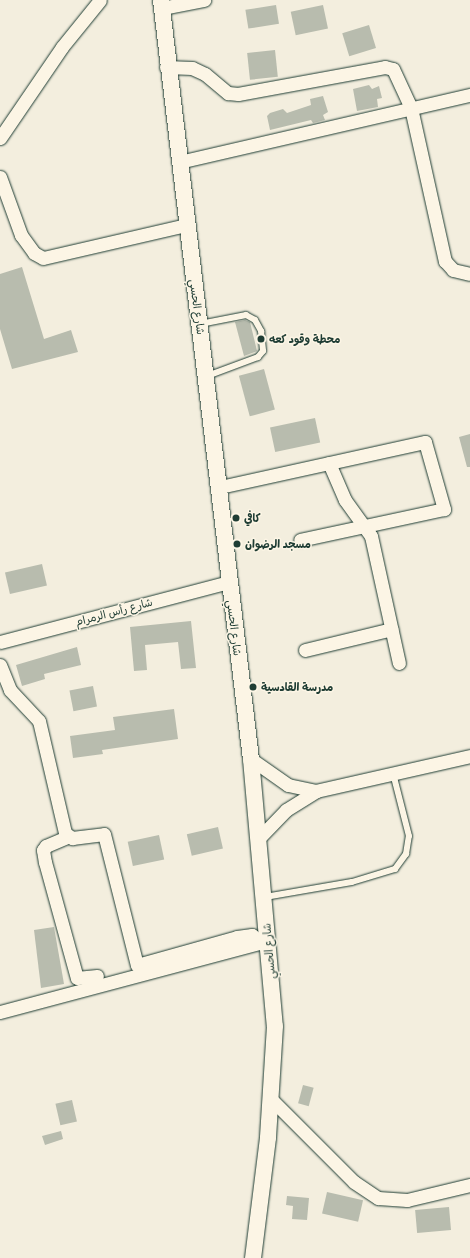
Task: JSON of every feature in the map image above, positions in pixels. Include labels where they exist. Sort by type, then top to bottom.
[{"type":"street","points":[[0,138],[62,47],[100,0]]},
{"type":"street","points":[[161,4],[204,0]]},
{"type":"street","name":"شارع الحسي","points":[[161,4],[166,67],[199,325],[207,376],[220,487],[228,582],[251,759],[265,897],[265,941],[275,1026],[271,1099],[253,1258]]},
{"type":"street","points":[[166,67],[192,68],[205,74],[228,93],[238,94],[385,66],[399,76],[411,108],[444,261],[453,270],[470,274]]},
{"type":"street","points":[[179,162],[470,94]]},
{"type":"street","points":[[0,177],[21,235],[34,253],[43,258],[186,225]]},
{"type":"street","points":[[220,487],[422,442],[427,445],[444,509],[300,540]]},
{"type":"street","points":[[329,463],[345,500],[371,536],[399,663]]},
{"type":"street","name":"شارع رأس الرمرام","points":[[0,642],[228,582]]},
{"type":"street","points":[[305,650],[392,629]]},
{"type":"street","points":[[0,665],[10,690],[39,721],[67,837]]},
{"type":"street","points":[[259,838],[286,810],[316,791],[470,756]]},
{"type":"street","points":[[251,759],[288,785],[316,791]]},
{"type":"street","points":[[137,965],[104,834],[67,837],[46,846],[43,850],[45,862],[77,978],[104,978],[265,941]]},
{"type":"street","points":[[0,1012],[104,978],[137,965],[236,937],[252,935],[265,941]]},
{"type":"street","points":[[271,1099],[354,1182],[378,1198],[407,1200],[470,1185]]},
{"type":"lane","points":[[199,325],[246,315],[255,320],[261,331],[263,352],[258,357],[207,376]]},
{"type":"lane","points":[[265,897],[352,882],[395,869],[406,854],[409,836],[393,773]]},
{"type":"building","points":[[276,5],[279,24],[248,29],[245,10]]},
{"type":"building","points":[[323,5],[328,28],[296,35],[291,12]]},
{"type":"building","points":[[369,25],[376,48],[349,56],[342,33]]},
{"type":"building","points":[[275,50],[278,77],[250,80],[247,53]]},
{"type":"building","points":[[369,85],[372,89],[379,86],[382,98],[377,99],[378,107],[357,111],[353,89]]},
{"type":"building","points":[[323,96],[328,112],[323,115],[325,120],[313,123],[311,120],[270,130],[267,116],[270,113],[283,109],[287,113],[311,105],[310,99]]},
{"type":"building","points":[[22,267],[44,339],[71,330],[78,352],[12,369],[0,329],[0,274]]},
{"type":"building","points":[[245,320],[250,322],[257,351],[244,356],[235,322]]},
{"type":"building","points":[[264,369],[275,410],[250,416],[239,376]]},
{"type":"building","points":[[315,418],[320,442],[275,452],[270,428]]},
{"type":"building","points":[[470,434],[470,467],[467,467],[459,437]]},
{"type":"building","points":[[42,564],[47,585],[10,594],[5,573]]},
{"type":"building","points":[[191,621],[196,668],[181,669],[178,642],[145,645],[147,670],[134,671],[130,627]]},
{"type":"building","points":[[77,647],[81,665],[44,674],[45,679],[22,686],[16,665]]},
{"type":"building","points":[[93,686],[97,707],[73,711],[69,691]]},
{"type":"building","points":[[174,709],[178,739],[102,750],[103,754],[73,758],[70,736],[115,730],[113,717]]},
{"type":"building","points":[[218,827],[223,848],[192,856],[187,834]]},
{"type":"building","points":[[159,835],[164,859],[133,866],[128,842]]},
{"type":"building","points":[[54,927],[64,984],[41,988],[34,930]]},
{"type":"building","points":[[303,1085],[314,1088],[309,1106],[298,1103]]},
{"type":"building","points":[[72,1100],[77,1121],[60,1125],[55,1104]]},
{"type":"building","points":[[61,1131],[63,1139],[45,1145],[42,1136]]},
{"type":"building","points":[[327,1192],[363,1200],[358,1222],[322,1213]]},
{"type":"building","points":[[287,1196],[309,1198],[307,1220],[292,1219],[293,1206],[286,1205]]},
{"type":"building","points":[[449,1207],[451,1230],[417,1233],[415,1210]]},
{"type":"place","name":"محطة وقود كعه","points":[[261,339]]},
{"type":"place","name":"كافي","points":[[236,518]]},
{"type":"place","name":"مسجد الرضوان","points":[[237,544]]},
{"type":"place","name":"مدرسة القادسية","points":[[253,687]]}]
